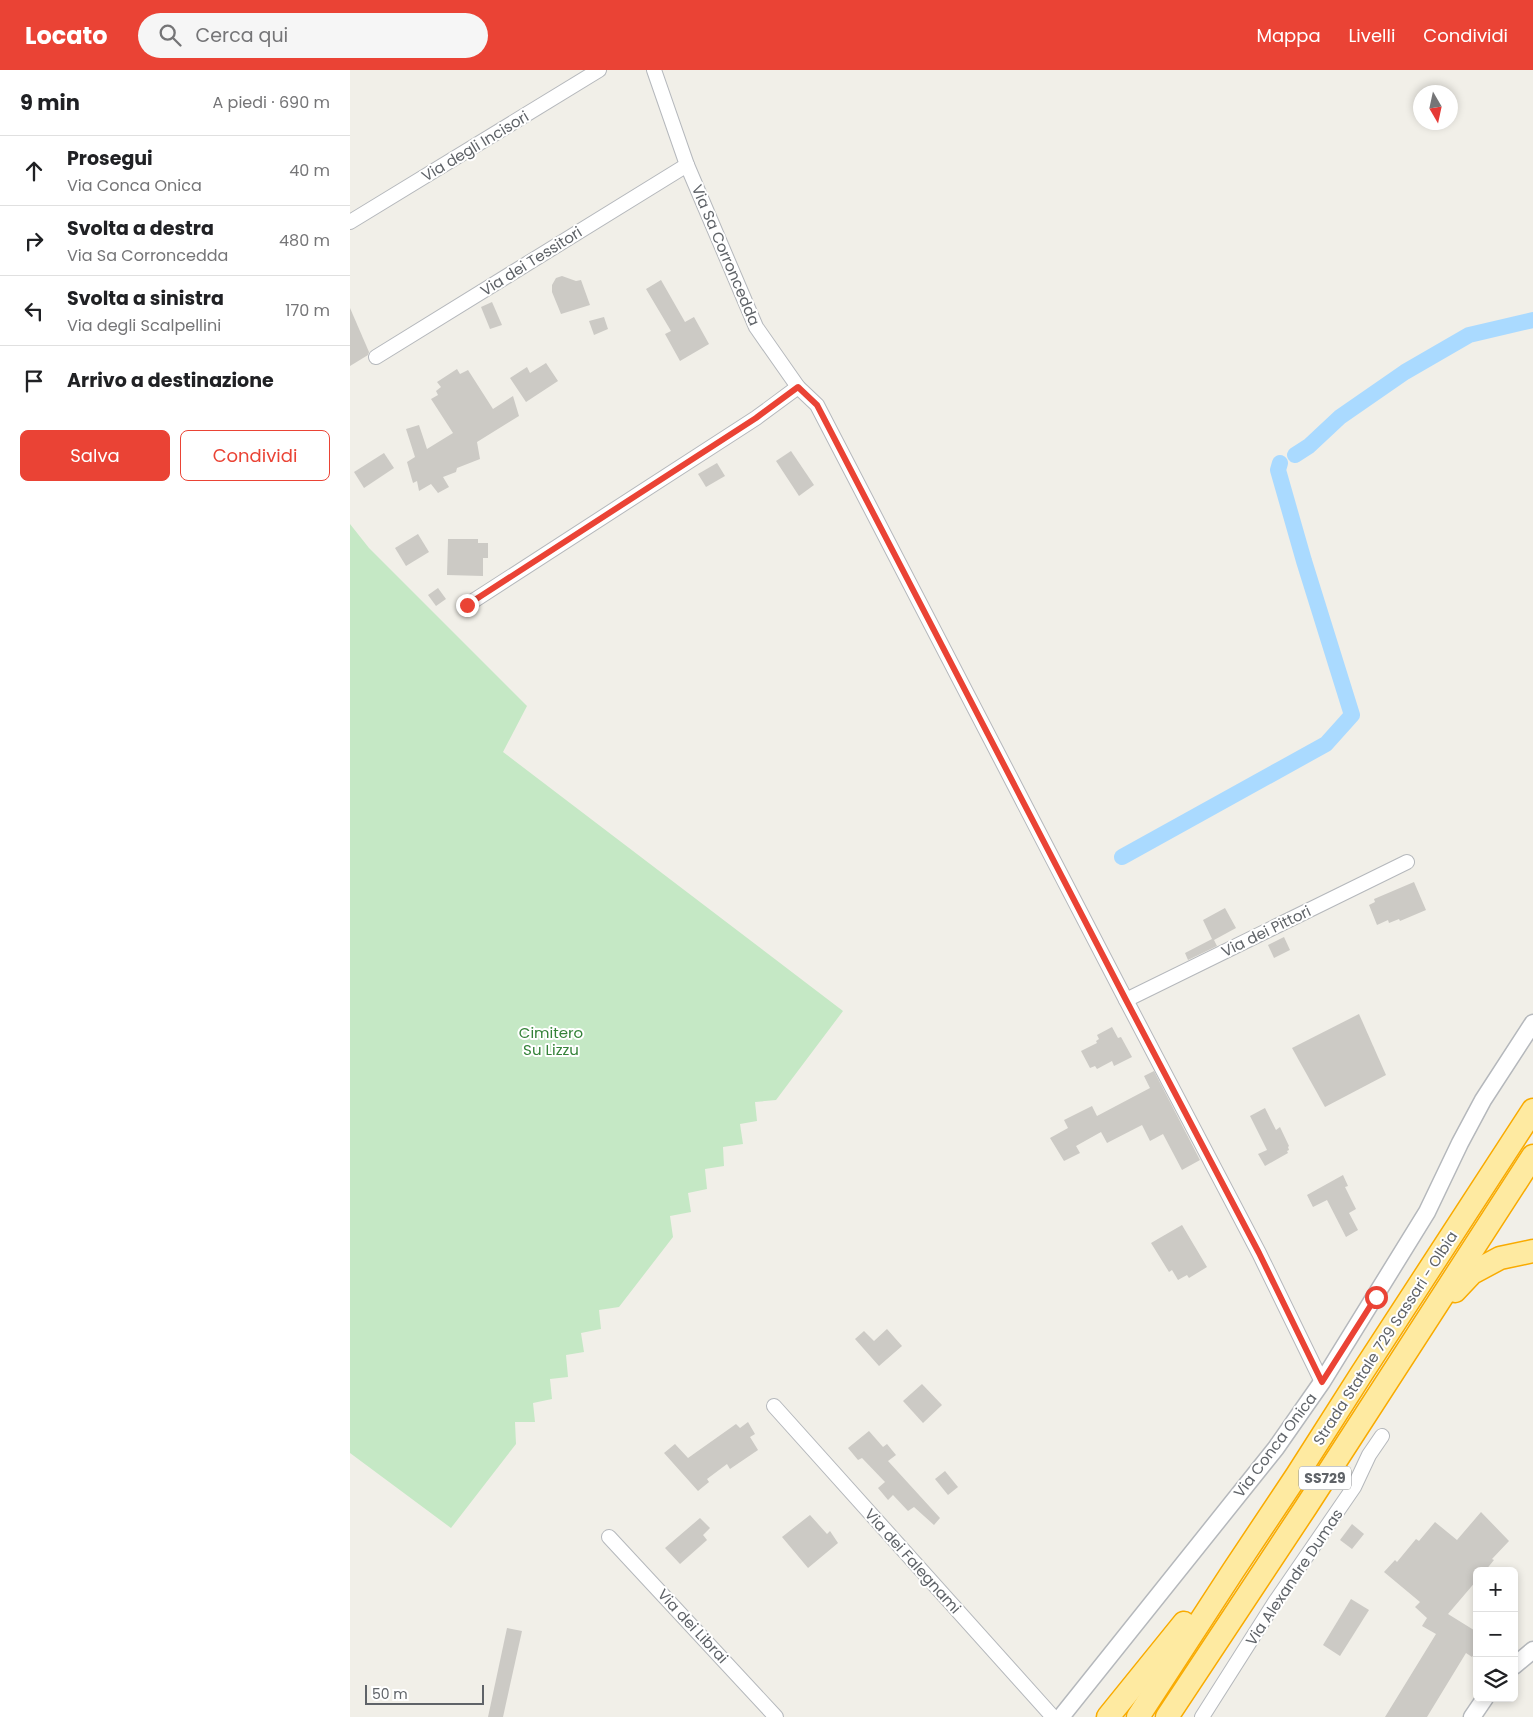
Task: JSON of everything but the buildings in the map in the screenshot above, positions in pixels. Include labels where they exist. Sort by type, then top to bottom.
[{"type":"highway","name":"Strada Statale 729 Sassari - Olbia","points":[[1138,1717],[1533,1110]]},
{"type":"highway","name":"Strada Statale 729 Sassari - Olbia","points":[[1167,1717],[1306,1507],[1533,1156]]},
{"type":"highway","points":[[1422,1327],[1472,1273],[1500,1258],[1533,1251]]},
{"type":"highway","points":[[1108,1717],[1255,1538]]},
{"type":"street","name":"Via degli Incisori","points":[[350,222],[599,70]]},
{"type":"street","name":"Via Sa Corroncedda","points":[[654,70],[687,165],[756,327],[798,387],[817,405],[1259,1253],[1322,1382]]},
{"type":"street","name":"Via dei Tessitori","points":[[376,358],[687,165]]},
{"type":"street","points":[[467,605],[756,418],[798,387]]},
{"type":"street","name":"Via dei Pittori","points":[[1126,1000],[1407,862]]},
{"type":"street","name":"Via Conca Onica","points":[[1061,1717],[1276,1448],[1322,1382],[1427,1212],[1483,1100],[1533,1023]]},
{"type":"street","name":"Via dei Falegnami","points":[[774,1406],[1053,1717]]},
{"type":"street","name":"Via Alexandre Dumas","points":[[1202,1717],[1275,1602],[1354,1487],[1368,1455],[1382,1436]]},
{"type":"street","name":"Via dei Librai","points":[[609,1537],[776,1717]]},
{"type":"street","points":[[1518,1663],[1533,1650]]},
{"type":"street","points":[[1472,1717],[1482,1702]]},
{"type":"green space","name":"Cimitero Su Lizzu","points":[[350,524],[369,548],[527,706],[503,752],[843,1011],[776,1100],[755,1102],[757,1121],[740,1124],[743,1144],[723,1147],[724,1166],[705,1169],[707,1189],[688,1193],[691,1212],[670,1216],[673,1237],[619,1307],[599,1310],[601,1329],[581,1333],[584,1352],[566,1355],[568,1377],[550,1379],[552,1399],[533,1403],[535,1422],[515,1422],[516,1444],[451,1528],[350,1453]]},
{"type":"waterway","points":[[1295,455],[1309,446],[1340,417],[1405,372],[1469,335],[1533,320]]},
{"type":"waterway","points":[[1122,857],[1326,744],[1352,715],[1304,561],[1278,470],[1280,463]]},
{"type":"route","points":[[467,605],[756,418],[798,387],[817,405],[1259,1253],[1322,1382],[1376,1297]]}]
